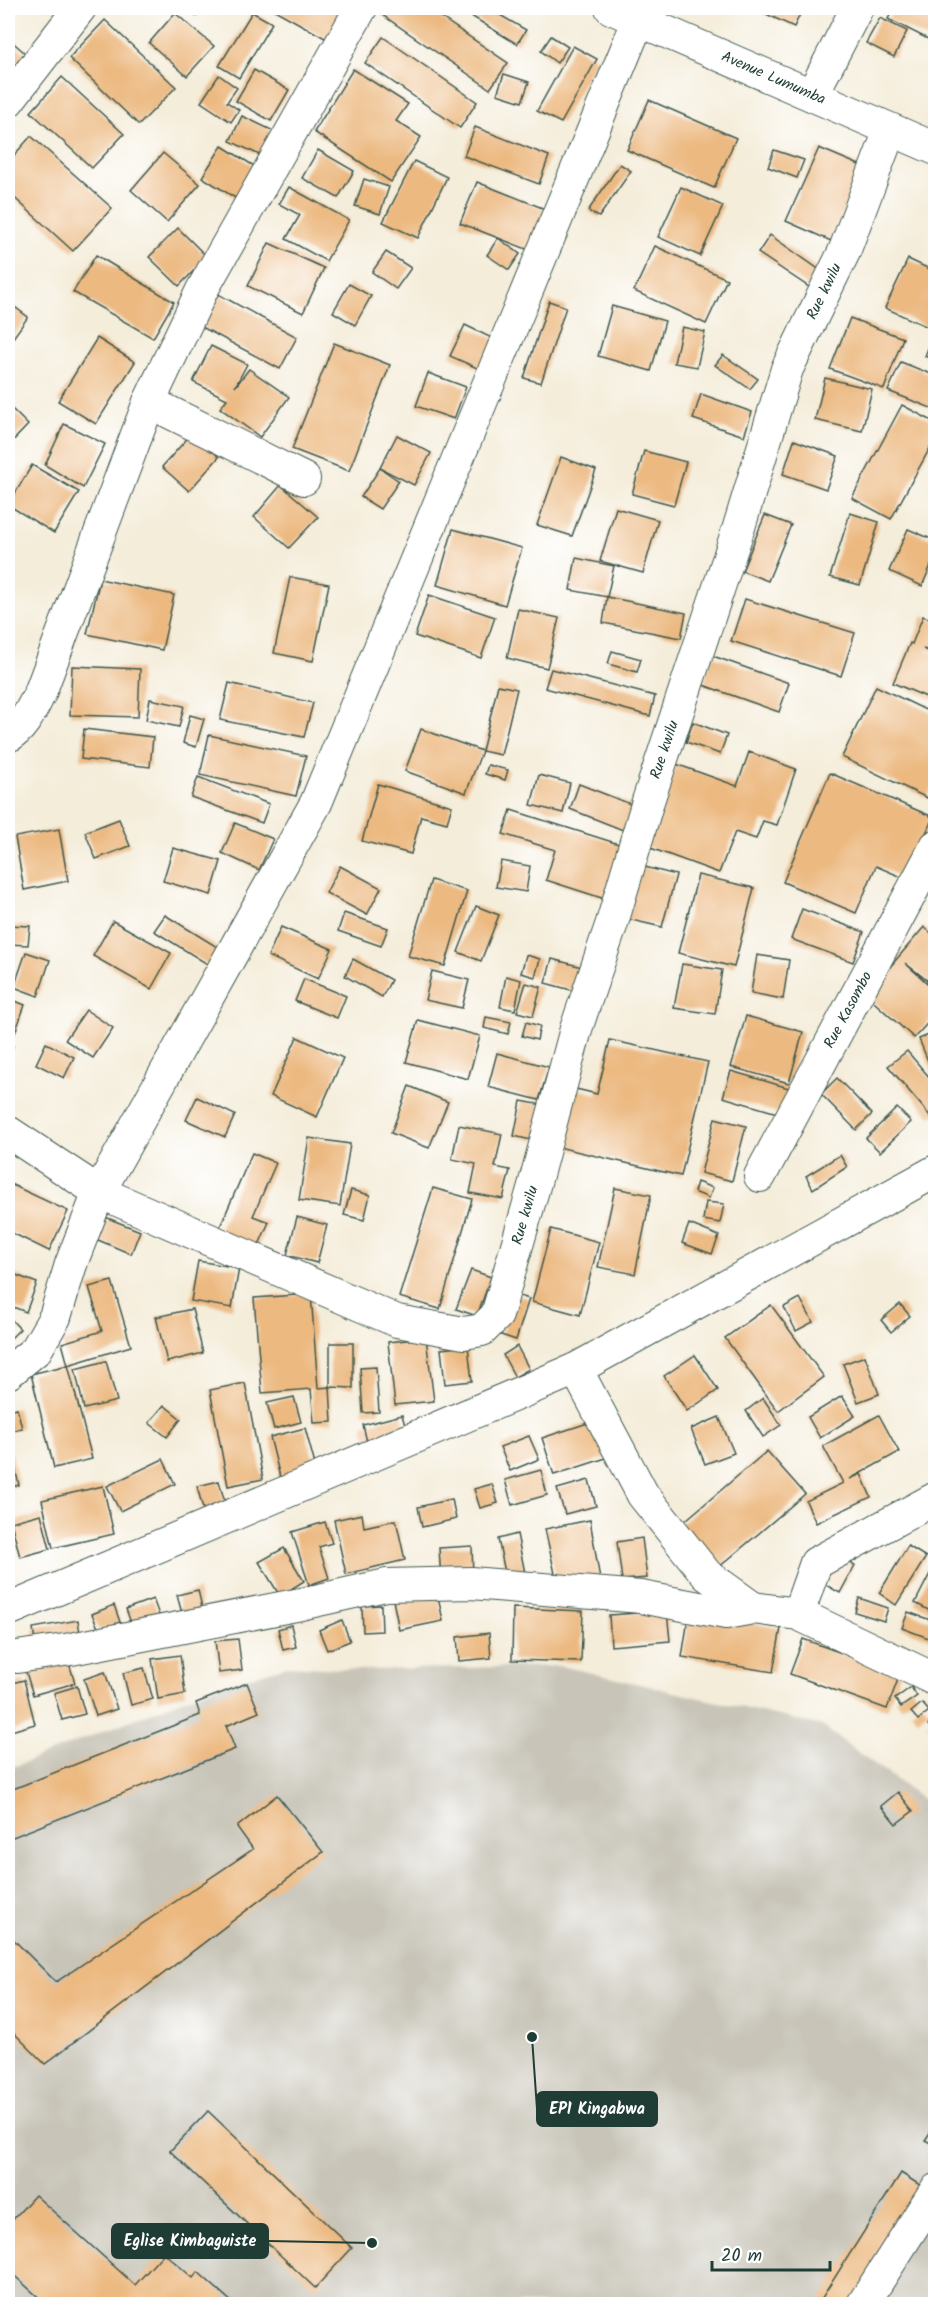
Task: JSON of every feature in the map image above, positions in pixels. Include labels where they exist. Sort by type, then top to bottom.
[{"type":"street","points":[[8,100],[80,8]]},
{"type":"street","points":[[8,736],[27,716],[40,693],[149,402],[202,290],[361,8]]},
{"type":"street","points":[[812,95],[857,8]]},
{"type":"street","points":[[8,1373],[36,1350],[55,1317],[71,1264],[99,1192],[316,803],[624,14]]},
{"type":"street","name":"Avenue Lumumba","points":[[624,14],[936,149]]},
{"type":"street","name":"Rue kwilu","points":[[8,1132],[99,1192],[398,1321],[464,1333],[482,1330],[497,1315],[576,1029],[612,923],[648,801],[739,527],[787,369],[844,252],[890,130]]},
{"type":"street","points":[[149,402],[304,479]]},
{"type":"street","name":"Rue Kasombo","points":[[760,1176],[936,846]]},
{"type":"street","points":[[8,1610],[576,1369],[936,1170]]},
{"type":"street","points":[[576,1369],[642,1495],[706,1575],[753,1608]]},
{"type":"street","points":[[798,1614],[816,1563],[936,1498]]},
{"type":"street","points":[[17,1657],[71,1649],[278,1609],[386,1585],[471,1583],[641,1597],[726,1613],[753,1608],[798,1614],[936,1680]]},
{"type":"street","points":[[863,2304],[936,2190]]},
{"type":"shaded area","points":[[287,1666],[359,1670],[561,1666],[822,1726],[935,1808],[935,2304],[8,2304],[8,1769],[215,1687]]},
{"type":"building","points":[[183,8],[202,8],[197,16]]},
{"type":"building","points":[[271,8],[352,8],[332,42]]},
{"type":"building","points":[[385,8],[427,8],[508,63],[490,89],[381,14]]},
{"type":"building","points":[[458,8],[488,8],[526,30],[517,44]]},
{"type":"building","points":[[753,8],[803,8],[794,27]]},
{"type":"building","points":[[894,8],[926,8],[936,13],[936,43],[888,19]]},
{"type":"building","points":[[252,12],[272,23],[239,78],[219,66]]},
{"type":"building","points":[[175,13],[214,46],[187,76],[149,43]]},
{"type":"building","points":[[880,18],[907,31],[894,57],[866,43]]},
{"type":"building","points":[[105,20],[176,87],[139,125],[69,58]]},
{"type":"building","points":[[551,36],[568,47],[557,63],[541,51]]},
{"type":"building","points":[[383,37],[477,102],[460,128],[365,63]]},
{"type":"building","points":[[8,38],[25,53],[8,74]]},
{"type":"building","points":[[573,46],[597,59],[561,123],[537,111]]},
{"type":"building","points":[[353,69],[408,104],[396,121],[421,137],[391,182],[314,132]]},
{"type":"building","points":[[254,70],[289,90],[271,121],[236,101]]},
{"type":"building","points":[[504,74],[529,82],[522,102],[497,94]]},
{"type":"building","points":[[219,75],[237,88],[227,102],[239,110],[231,122],[201,102]]},
{"type":"building","points":[[62,77],[124,134],[92,168],[31,112]]},
{"type":"building","points":[[649,100],[736,138],[714,188],[627,150]]},
{"type":"building","points":[[242,116],[278,133],[266,158],[230,141]]},
{"type":"building","points":[[475,127],[549,156],[539,184],[464,156]]},
{"type":"building","points":[[31,136],[112,208],[73,251],[8,192],[8,162]]},
{"type":"building","points":[[222,146],[259,169],[240,201],[202,177]]},
{"type":"building","points":[[819,148],[864,167],[831,241],[786,221]]},
{"type":"building","points":[[318,150],[354,171],[338,198],[302,178]]},
{"type":"building","points":[[774,150],[804,160],[797,178],[768,167]]},
{"type":"building","points":[[163,153],[200,184],[167,222],[131,190]]},
{"type":"building","points":[[414,161],[447,177],[418,238],[383,222]]},
{"type":"building","points":[[620,164],[631,171],[599,217],[588,211]]},
{"type":"building","points":[[364,179],[389,187],[380,214],[355,206]]},
{"type":"building","points":[[477,182],[550,211],[534,252],[460,223]]},
{"type":"building","points":[[289,187],[349,220],[326,261],[286,239],[300,215],[279,204]]},
{"type":"building","points":[[681,187],[723,206],[700,256],[658,237]]},
{"type":"building","points":[[178,228],[207,257],[179,286],[149,257]]},
{"type":"building","points":[[770,235],[824,273],[812,289],[758,253]]},
{"type":"building","points":[[498,238],[520,254],[509,270],[487,255]]},
{"type":"building","points":[[269,243],[324,268],[303,313],[248,286]]},
{"type":"building","points":[[655,246],[727,279],[706,324],[634,291]]},
{"type":"building","points":[[386,252],[411,268],[396,289],[372,272]]},
{"type":"building","points":[[96,255],[174,302],[153,338],[73,292]]},
{"type":"building","points":[[908,259],[936,272],[936,315],[930,328],[885,308]]},
{"type":"building","points":[[349,284],[371,296],[355,325],[333,312]]},
{"type":"building","points":[[218,294],[297,337],[280,369],[200,326]]},
{"type":"building","points":[[549,301],[566,307],[541,383],[524,378]]},
{"type":"building","points":[[8,302],[28,317],[8,345]]},
{"type":"building","points":[[612,306],[665,321],[651,371],[598,356]]},
{"type":"building","points":[[850,318],[903,338],[884,389],[830,369]]},
{"type":"building","points":[[465,325],[500,342],[486,372],[450,356]]},
{"type":"building","points":[[682,327],[705,332],[697,367],[674,363]]},
{"type":"building","points":[[936,330],[936,361],[925,356]]},
{"type":"building","points":[[97,338],[135,362],[96,424],[58,401]]},
{"type":"building","points":[[334,343],[390,365],[349,471],[292,449]]},
{"type":"building","points":[[211,346],[247,364],[235,387],[249,369],[289,397],[260,437],[220,408],[227,399],[193,382]]},
{"type":"building","points":[[723,355],[758,379],[750,389],[715,365]]},
{"type":"building","points":[[901,362],[936,376],[936,410],[888,391]]},
{"type":"building","points":[[428,373],[466,387],[454,419],[416,406]]},
{"type":"building","points":[[825,378],[872,389],[862,431],[815,420]]},
{"type":"building","points":[[701,394],[752,412],[744,436],[693,419]]},
{"type":"building","points":[[902,405],[936,423],[936,437],[891,519],[852,498]]},
{"type":"building","points":[[12,409],[28,425],[8,446],[8,414]]},
{"type":"building","points":[[64,424],[105,444],[83,488],[45,465]]},
{"type":"building","points":[[192,433],[219,457],[189,491],[162,467]]},
{"type":"building","points":[[397,435],[431,453],[414,485],[380,468]]},
{"type":"building","points":[[794,440],[838,456],[826,489],[783,474]]},
{"type":"building","points":[[644,451],[686,462],[674,505],[632,494]]},
{"type":"building","points":[[561,457],[596,470],[572,536],[537,525]]},
{"type":"building","points":[[32,465],[79,492],[54,533],[8,505]]},
{"type":"building","points":[[380,468],[399,481],[380,509],[361,497]]},
{"type":"building","points":[[281,485],[318,517],[289,548],[254,517]]},
{"type":"building","points":[[616,508],[658,520],[643,573],[600,561]]},
{"type":"building","points":[[850,513],[879,522],[860,585],[830,577]]},
{"type":"building","points":[[765,515],[791,525],[768,581],[742,571]]},
{"type":"building","points":[[453,529],[522,548],[505,605],[437,585]]},
{"type":"building","points":[[908,529],[936,541],[936,554],[922,586],[889,571]]},
{"type":"building","points":[[576,558],[614,566],[607,597],[570,590]]},
{"type":"building","points":[[290,577],[329,584],[313,661],[274,653]]},
{"type":"building","points":[[100,579],[174,595],[162,650],[87,634]]},
{"type":"building","points":[[429,595],[495,617],[481,658],[415,636]]},
{"type":"building","points":[[607,597],[686,613],[681,638],[603,623]]},
{"type":"building","points":[[745,599],[855,633],[841,676],[731,641]]},
{"type":"building","points":[[518,609],[559,618],[547,668],[507,658]]},
{"type":"building","points":[[923,616],[936,621],[936,653],[923,649],[936,655],[936,701],[893,683]]},
{"type":"building","points":[[612,651],[641,659],[637,672],[608,664]]},
{"type":"building","points":[[713,656],[789,683],[779,712],[703,685]]},
{"type":"building","points":[[72,666],[140,669],[138,717],[70,715]]},
{"type":"building","points":[[551,669],[655,696],[650,716],[545,688]]},
{"type":"building","points":[[229,683],[313,703],[304,737],[220,720]]},
{"type":"building","points":[[498,685],[517,689],[501,755],[482,751]]},
{"type":"building","points":[[876,686],[936,715],[936,780],[927,798],[842,757]]},
{"type":"building","points":[[150,699],[184,706],[179,727],[146,720]]},
{"type":"building","points":[[190,715],[204,719],[196,747],[183,743]]},
{"type":"building","points":[[693,722],[727,735],[720,754],[686,742]]},
{"type":"building","points":[[84,729],[153,737],[150,767],[81,759]]},
{"type":"building","points":[[421,729],[482,751],[466,793],[405,771]]},
{"type":"building","points":[[209,735],[306,756],[296,796],[200,775]]},
{"type":"building","points":[[749,752],[796,769],[777,825],[763,821],[756,839],[735,832],[719,873],[645,846],[676,764],[737,786]]},
{"type":"building","points":[[488,765],[508,770],[505,780],[485,774]]},
{"type":"building","points":[[830,773],[933,817],[906,879],[876,866],[856,913],[783,882]]},
{"type":"building","points":[[539,775],[570,783],[563,813],[531,805]]},
{"type":"building","points":[[198,777],[269,804],[262,823],[191,797]]},
{"type":"building","points":[[378,784],[452,806],[447,823],[421,816],[411,854],[362,841]]},
{"type":"building","points":[[579,784],[638,807],[628,832],[570,809]]},
{"type":"building","points":[[511,810],[625,846],[608,900],[546,880],[555,850],[503,834]]},
{"type":"building","points":[[119,819],[130,846],[96,859],[85,832]]},
{"type":"building","points":[[235,823],[273,839],[259,870],[222,853]]},
{"type":"building","points":[[59,829],[68,881],[24,890],[15,837]]},
{"type":"building","points":[[173,848],[221,861],[211,895],[163,881]]},
{"type":"building","points":[[501,861],[530,866],[526,892],[496,887]]},
{"type":"building","points":[[340,866],[381,888],[367,915],[326,893]]},
{"type":"building","points":[[641,866],[676,875],[662,927],[627,919]]},
{"type":"building","points":[[698,875],[754,888],[734,967],[678,953]]},
{"type":"building","points":[[431,880],[467,891],[445,966],[408,956]]},
{"type":"building","points":[[476,906],[499,915],[481,961],[458,952]]},
{"type":"building","points":[[802,909],[864,932],[853,962],[791,939]]},
{"type":"building","points":[[344,913],[388,928],[381,946],[338,931]]},
{"type":"building","points":[[165,915],[222,950],[212,967],[154,931]]},
{"type":"building","points":[[113,921],[171,953],[151,989],[93,956]]},
{"type":"building","points":[[8,925],[30,926],[28,945],[8,944]]},
{"type":"building","points":[[281,927],[332,949],[318,979],[268,956]]},
{"type":"building","points":[[924,927],[936,937],[936,987],[905,963],[936,991],[936,1014],[914,1038],[866,995]]},
{"type":"building","points":[[26,952],[50,960],[38,996],[14,987]]},
{"type":"building","points":[[526,955],[540,959],[535,977],[521,973]]},
{"type":"building","points":[[757,955],[789,960],[783,999],[751,993]]},
{"type":"building","points":[[353,959],[391,980],[382,997],[345,976]]},
{"type":"building","points":[[552,959],[582,967],[575,991],[545,983]]},
{"type":"building","points":[[682,964],[722,970],[715,1014],[674,1008]]},
{"type":"building","points":[[432,971],[469,980],[462,1008],[425,1000]]},
{"type":"building","points":[[506,976],[521,980],[515,1010],[500,1007]]},
{"type":"building","points":[[304,979],[346,996],[337,1018],[295,1001]]},
{"type":"building","points":[[526,983],[541,987],[533,1016],[517,1012]]},
{"type":"building","points":[[8,998],[25,1005],[15,1033],[8,1030]]},
{"type":"building","points":[[86,1010],[113,1028],[93,1058],[65,1040]]},
{"type":"building","points":[[746,1016],[803,1032],[789,1083],[731,1067]]},
{"type":"building","points":[[486,1017],[511,1022],[508,1034],[484,1028]]},
{"type":"building","points":[[418,1020],[480,1036],[468,1079],[406,1062]]},
{"type":"building","points":[[526,1022],[540,1026],[537,1040],[522,1036]]},
{"type":"building","points":[[936,1032],[936,1078],[935,1078],[919,1039]]},
{"type":"building","points":[[297,1037],[343,1058],[317,1117],[271,1096]]},
{"type":"building","points":[[610,1040],[708,1062],[681,1176],[558,1147],[572,1088],[597,1094]]},
{"type":"building","points":[[46,1043],[74,1057],[64,1078],[36,1064]]},
{"type":"building","points":[[8,1045],[13,1046],[8,1063]]},
{"type":"building","points":[[907,1051],[936,1085],[936,1114],[931,1117],[888,1066]]},
{"type":"building","points":[[497,1053],[549,1067],[539,1100],[488,1087]]},
{"type":"building","points":[[731,1071],[792,1089],[784,1115],[723,1097]]},
{"type":"building","points":[[837,1078],[872,1114],[856,1130],[821,1094]]},
{"type":"building","points":[[409,1086],[448,1102],[429,1148],[391,1133]]},
{"type":"building","points":[[197,1097],[235,1115],[225,1137],[186,1120]]},
{"type":"building","points":[[521,1101],[543,1105],[535,1141],[514,1136]]},
{"type":"building","points":[[897,1108],[911,1122],[880,1152],[866,1138]]},
{"type":"building","points":[[715,1118],[746,1126],[732,1181],[701,1173]]},
{"type":"building","points":[[459,1125],[502,1134],[495,1167],[510,1170],[503,1199],[470,1193],[476,1164],[452,1159]]},
{"type":"building","points":[[309,1138],[350,1144],[340,1206],[299,1200]]},
{"type":"building","points":[[252,1153],[276,1163],[253,1216],[269,1222],[255,1254],[216,1236]]},
{"type":"building","points":[[840,1155],[847,1167],[813,1189],[806,1176]]},
{"type":"building","points":[[697,1182],[713,1188],[709,1198],[694,1192]]},
{"type":"building","points":[[8,1183],[68,1211],[49,1251],[8,1231]]},
{"type":"building","points":[[433,1188],[472,1199],[440,1309],[399,1297]]},
{"type":"building","points":[[615,1188],[651,1195],[635,1274],[598,1267]]},
{"type":"building","points":[[351,1190],[370,1195],[364,1220],[344,1215]]},
{"type":"building","points":[[706,1202],[724,1204],[720,1223],[703,1220]]},
{"type":"building","points":[[100,1215],[140,1231],[131,1254],[91,1237]]},
{"type":"building","points":[[297,1217],[327,1225],[317,1263],[287,1255]]},
{"type":"building","points":[[689,1224],[719,1236],[712,1254],[682,1243]]},
{"type":"building","points":[[551,1229],[599,1242],[580,1315],[532,1302]]},
{"type":"building","points":[[198,1261],[239,1268],[232,1308],[191,1301]]},
{"type":"building","points":[[471,1270],[491,1277],[477,1316],[456,1309]]},
{"type":"building","points":[[8,1272],[37,1283],[26,1312],[8,1305]]},
{"type":"building","points":[[112,1281],[131,1346],[68,1365],[62,1343],[102,1331],[89,1287]]},
{"type":"building","points":[[311,1294],[318,1388],[330,1387],[332,1422],[314,1423],[311,1389],[262,1393],[254,1298]]},
{"type":"building","points":[[514,1294],[529,1299],[516,1340],[501,1335]]},
{"type":"building","points":[[800,1298],[813,1322],[796,1331],[784,1307]]},
{"type":"building","points":[[900,1304],[910,1316],[891,1332],[881,1320]]},
{"type":"building","points":[[771,1305],[824,1377],[778,1411],[725,1338]]},
{"type":"building","points":[[192,1309],[203,1353],[167,1362],[156,1317]]},
{"type":"building","points":[[8,1316],[20,1329],[8,1341]]},
{"type":"building","points":[[426,1338],[434,1401],[395,1405],[388,1342]]},
{"type":"building","points":[[330,1343],[353,1343],[353,1388],[330,1387]]},
{"type":"building","points":[[468,1346],[472,1381],[445,1384],[441,1349]]},
{"type":"building","points":[[517,1346],[529,1369],[515,1377],[503,1355]]},
{"type":"building","points":[[695,1355],[718,1390],[687,1411],[664,1376]]},
{"type":"building","points":[[865,1356],[879,1394],[858,1402],[843,1364]]},
{"type":"building","points":[[106,1361],[117,1401],[84,1409],[75,1369]]},
{"type":"building","points":[[68,1365],[92,1459],[54,1468],[31,1374]]},
{"type":"building","points":[[376,1367],[379,1412],[363,1413],[360,1368]]},
{"type":"building","points":[[245,1383],[263,1479],[228,1486],[210,1390]]},
{"type":"building","points":[[842,1396],[855,1416],[820,1438],[808,1417]]},
{"type":"building","points":[[294,1397],[301,1422],[274,1429],[267,1403]]},
{"type":"building","points":[[763,1398],[781,1425],[763,1437],[746,1411]]},
{"type":"building","points":[[164,1405],[181,1419],[167,1437],[149,1423]]},
{"type":"building","points":[[17,1408],[22,1428],[8,1432],[8,1410]]},
{"type":"building","points":[[402,1415],[407,1432],[367,1442],[363,1425]]},
{"type":"building","points":[[879,1415],[899,1452],[850,1479],[861,1474],[871,1497],[816,1523],[806,1501],[843,1483],[823,1446]]},
{"type":"building","points":[[719,1417],[734,1453],[705,1464],[691,1429]]},
{"type":"building","points":[[597,1420],[609,1457],[554,1475],[542,1438]]},
{"type":"building","points":[[305,1428],[317,1472],[281,1481],[270,1437]]},
{"type":"building","points":[[529,1436],[539,1459],[510,1471],[500,1447]]},
{"type":"building","points":[[11,1451],[19,1485],[8,1488],[8,1452]]},
{"type":"building","points":[[767,1451],[805,1494],[718,1568],[680,1525]]},
{"type":"building","points":[[163,1459],[175,1484],[120,1511],[107,1486]]},
{"type":"building","points":[[541,1470],[547,1495],[512,1505],[505,1480]]},
{"type":"building","points":[[589,1480],[596,1506],[565,1514],[557,1489]]},
{"type":"building","points":[[219,1481],[227,1510],[205,1517],[197,1486]]},
{"type":"building","points":[[492,1484],[498,1503],[480,1508],[474,1489]]},
{"type":"building","points":[[103,1486],[114,1534],[53,1548],[42,1500]]},
{"type":"building","points":[[452,1499],[456,1519],[422,1527],[418,1507]]},
{"type":"building","points":[[41,1514],[50,1549],[20,1557],[11,1522]]},
{"type":"building","points":[[362,1514],[364,1527],[396,1520],[405,1560],[346,1574],[334,1520]]},
{"type":"building","points":[[590,1520],[601,1585],[558,1587],[545,1529]]},
{"type":"building","points":[[325,1522],[332,1543],[319,1547],[329,1578],[309,1585],[292,1532]]},
{"type":"building","points":[[517,1534],[525,1573],[506,1577],[498,1539]]},
{"type":"building","points":[[642,1538],[647,1578],[622,1580],[617,1542]]},
{"type":"building","points":[[472,1546],[473,1577],[441,1579],[439,1548]]},
{"type":"building","points":[[908,1546],[926,1557],[896,1605],[879,1593]]},
{"type":"building","points":[[284,1548],[304,1581],[280,1596],[259,1562]]},
{"type":"building","points":[[838,1557],[855,1565],[840,1593],[824,1584]]},
{"type":"building","points":[[936,1562],[936,1614],[915,1603]]},
{"type":"building","points":[[198,1590],[204,1616],[184,1621],[177,1595]]},
{"type":"building","points":[[437,1591],[443,1621],[399,1630],[393,1600]]},
{"type":"building","points":[[859,1598],[888,1608],[884,1621],[855,1612]]},
{"type":"building","points":[[153,1599],[161,1620],[134,1631],[126,1609]]},
{"type":"building","points":[[114,1605],[120,1622],[99,1630],[92,1614]]},
{"type":"building","points":[[381,1605],[382,1631],[363,1632],[362,1606]]},
{"type":"building","points":[[513,1608],[583,1611],[581,1662],[512,1660]]},
{"type":"building","points":[[667,1611],[670,1641],[611,1646],[609,1615]]},
{"type":"building","points":[[908,1612],[936,1622],[931,1639],[902,1628]]},
{"type":"building","points":[[689,1613],[781,1628],[773,1672],[682,1657]]},
{"type":"building","points":[[78,1620],[81,1640],[36,1648],[33,1628]]},
{"type":"building","points":[[342,1620],[350,1641],[327,1650],[319,1630]]},
{"type":"building","points":[[291,1625],[296,1647],[283,1650],[278,1629]]},
{"type":"building","points":[[489,1633],[491,1658],[459,1661],[457,1637]]},
{"type":"building","points":[[238,1639],[242,1670],[219,1673],[215,1641]]},
{"type":"building","points":[[803,1639],[900,1674],[887,1709],[790,1674]]},
{"type":"building","points":[[180,1655],[185,1694],[158,1699],[152,1659]]},
{"type":"building","points":[[67,1656],[75,1683],[33,1695],[25,1669]]},
{"type":"building","points":[[144,1668],[153,1699],[131,1705],[123,1673]]},
{"type":"building","points":[[105,1672],[117,1709],[96,1716],[84,1679]]},
{"type":"building","points":[[24,1680],[35,1724],[8,1732],[8,1684]]},
{"type":"building","points":[[247,1683],[259,1712],[226,1726],[235,1749],[8,1839],[8,1791],[200,1715],[196,1703]]},
{"type":"building","points":[[77,1686],[85,1714],[62,1720],[54,1693]]},
{"type":"building","points":[[911,1687],[917,1696],[901,1707],[895,1699]]},
{"type":"building","points":[[922,1703],[929,1711],[918,1720],[911,1712]]},
{"type":"building","points":[[936,1716],[936,1731],[928,1725]]},
{"type":"building","points":[[898,1792],[913,1811],[896,1824],[881,1806]]},
{"type":"building","points":[[277,1795],[323,1852],[45,2064],[8,2027],[8,1934],[56,1982],[253,1849],[237,1827]]},
{"type":"building","points":[[208,2111],[352,2248],[315,2288],[170,2151]]},
{"type":"building","points":[[936,2124],[936,2146],[925,2140]]},
{"type":"building","points":[[901,2173],[929,2191],[858,2304],[818,2304]]},
{"type":"building","points":[[35,2195],[135,2285],[164,2253],[193,2278],[198,2272],[234,2304],[46,2304],[8,2270],[8,2225]]},
{"type":"place","name":"EP1 Kingabwa","points":[[532,2037]]},
{"type":"place","name":"Eglise Kimbaguiste","points":[[372,2243]]}]
